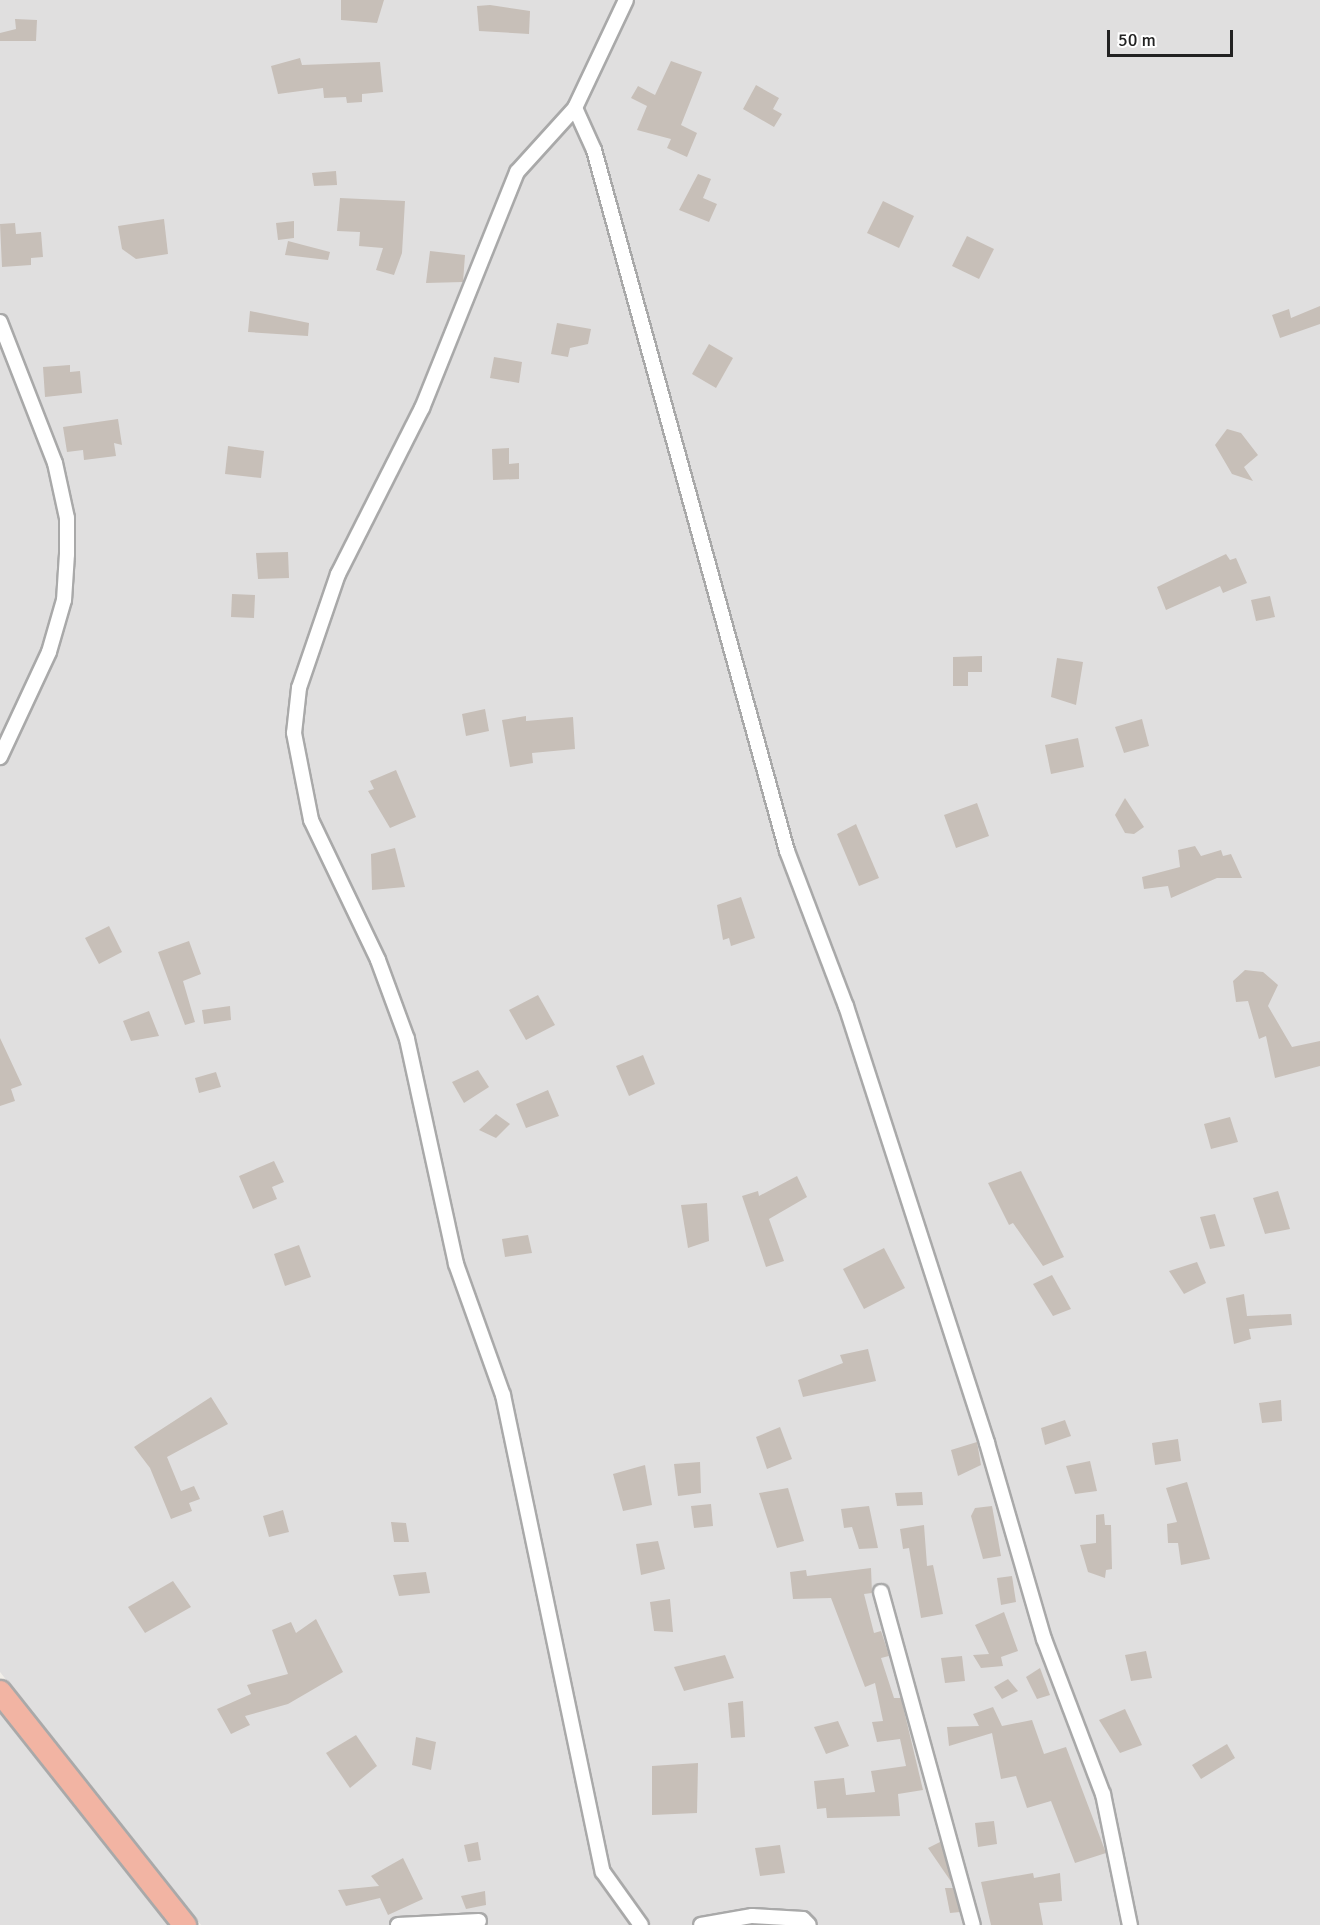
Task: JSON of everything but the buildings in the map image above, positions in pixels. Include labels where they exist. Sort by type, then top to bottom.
[{"type":"highway","points":[[0,1692],[185,1925]]},
{"type":"street","points":[[626,0],[575,108],[517,172],[422,408],[338,574],[299,688],[294,732],[311,820],[378,960],[406,1039],[456,1264],[503,1395],[603,1872],[641,1925]]},
{"type":"street","points":[[575,108],[594,150],[787,851],[857,1040],[987,1443],[1044,1639],[1103,1794],[1130,1925]]},
{"type":"street","points":[[0,321],[55,463],[67,518],[64,600],[52,643],[0,757]]},
{"type":"street","points":[[881,1592],[973,1925]]},
{"type":"street","points":[[701,1925],[752,1916],[803,1919],[809,1925]]},
{"type":"street","points":[[398,1925],[479,1921]]},
{"type":"shaded area","points":[[0,0],[1320,0],[1320,1925],[201,1925],[0,1672]]},
{"type":"shaded area","points":[[0,1714],[81,1815],[168,1925],[0,1925]]}]
